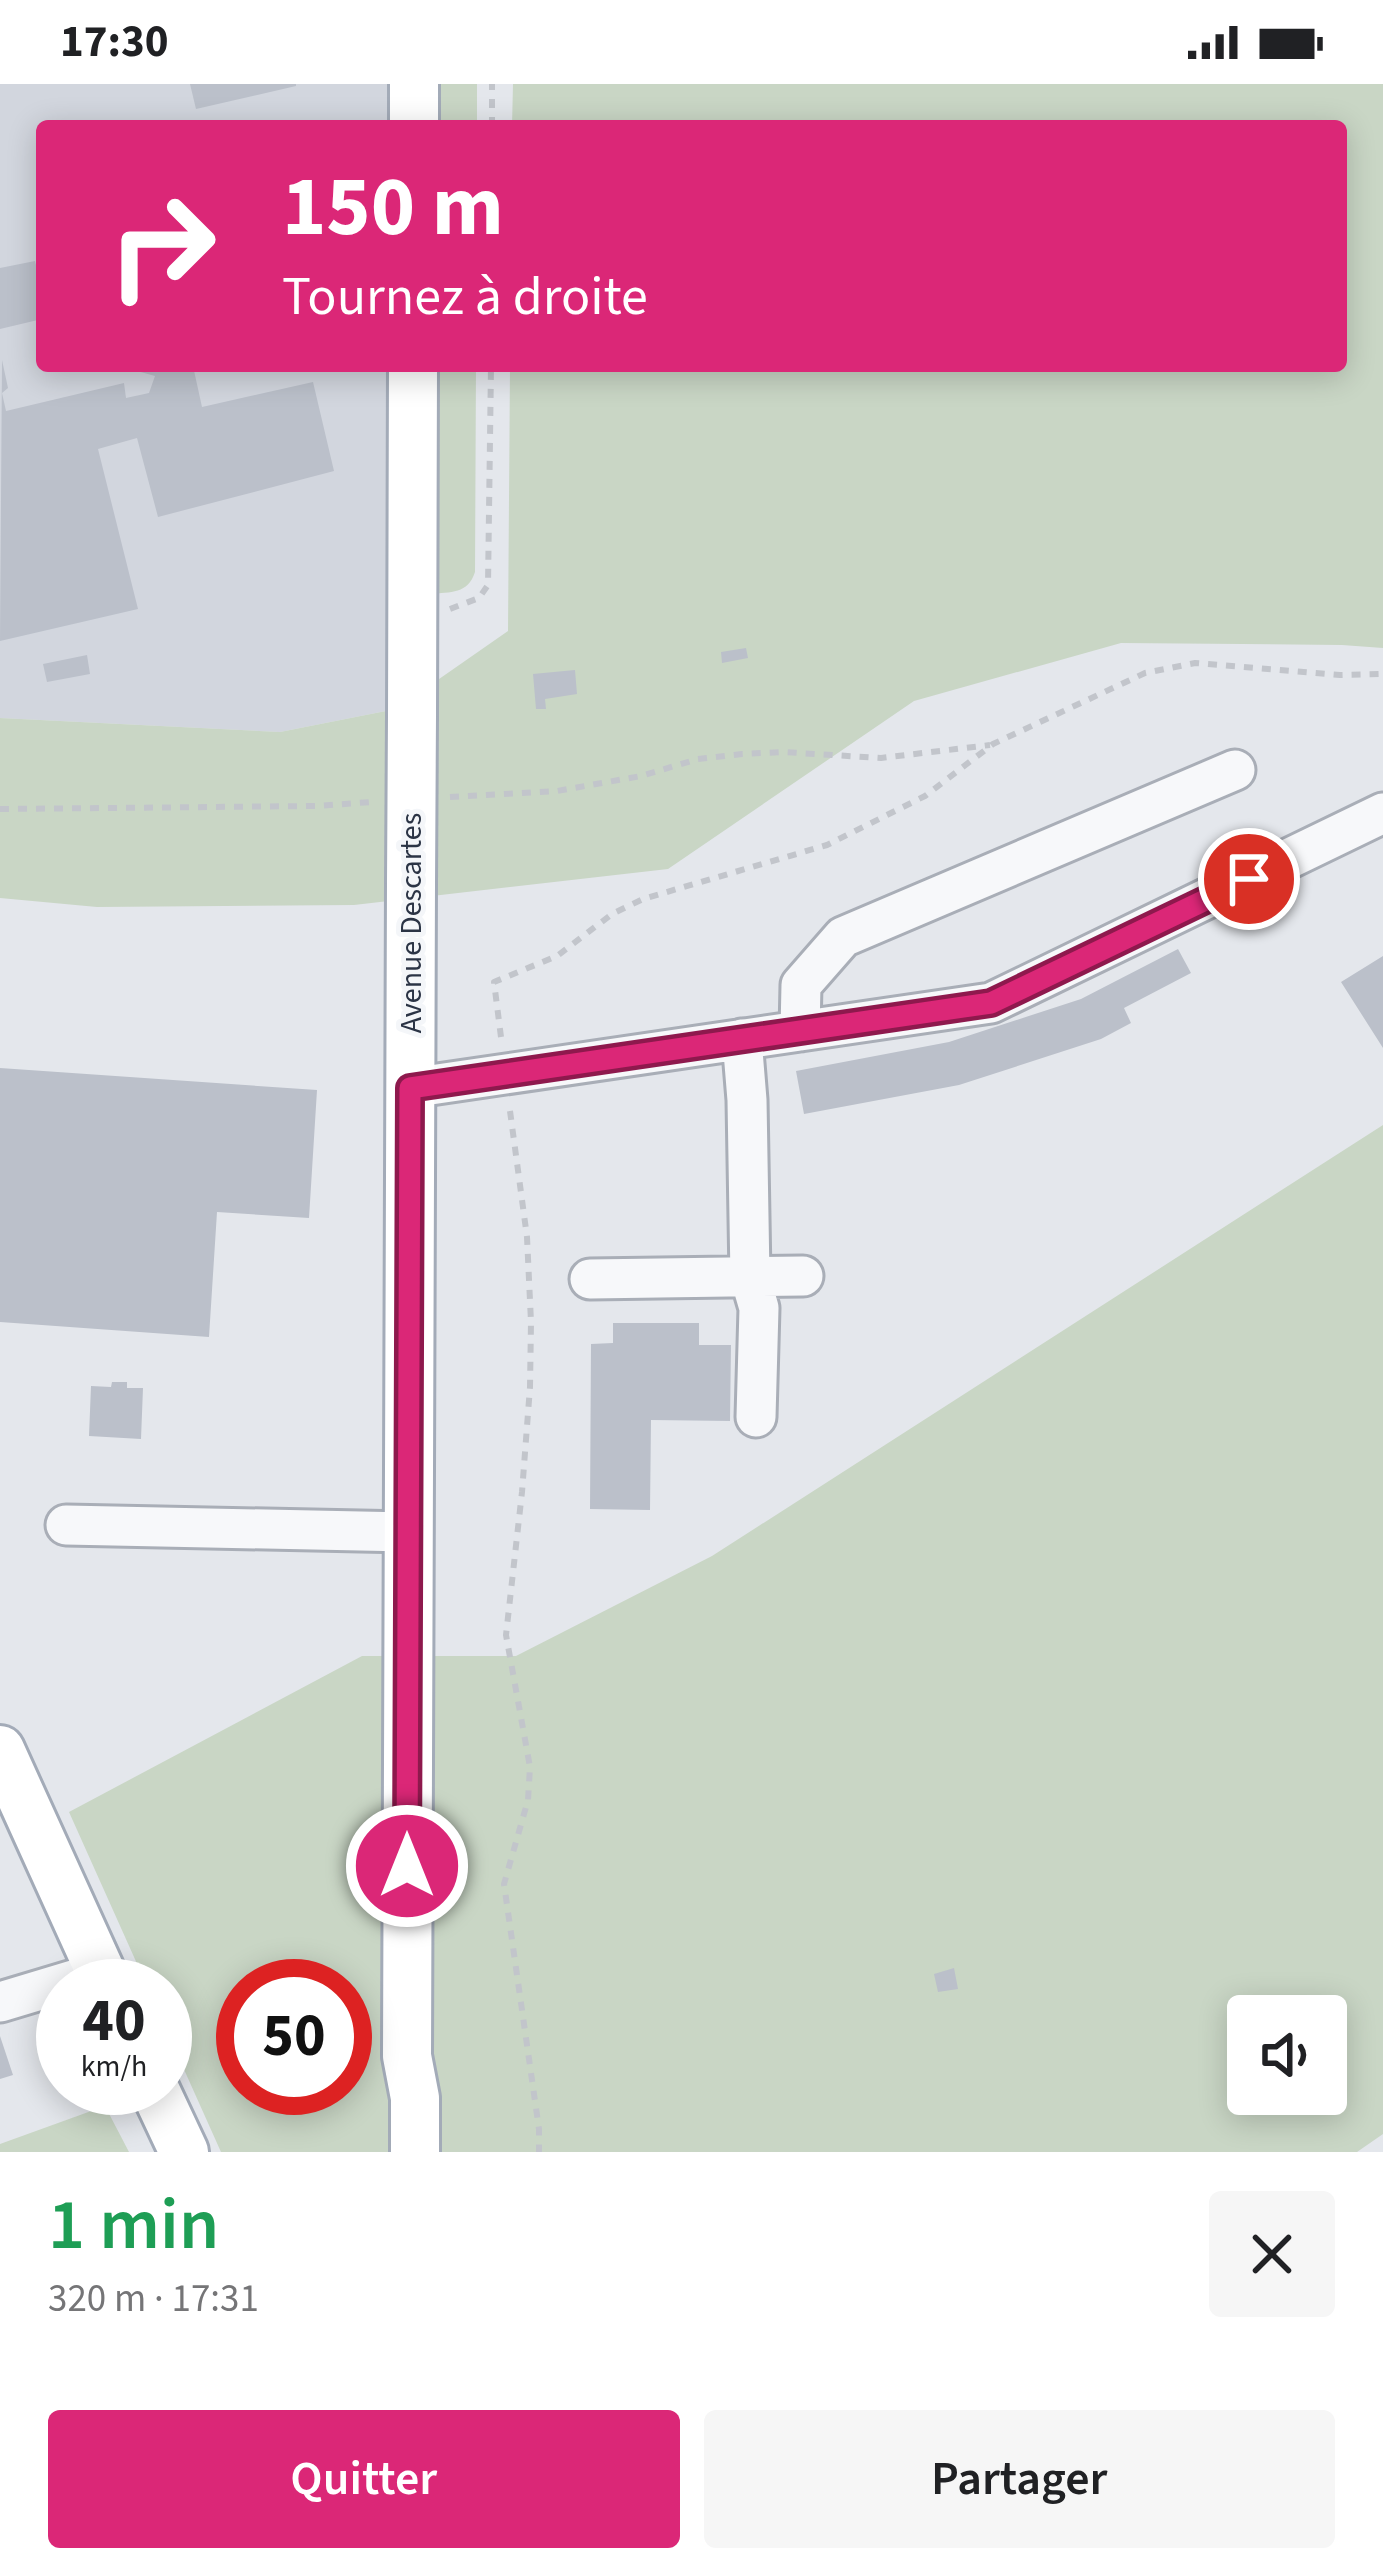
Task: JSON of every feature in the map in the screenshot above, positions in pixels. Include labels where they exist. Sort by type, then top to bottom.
[{"type":"main road","points":[[414,84],[414,120]]},
{"type":"main road","name":"Avenue Descartes","points":[[413,372],[407,2056],[416,2098],[415,2152]]},
{"type":"main road","points":[[0,1750],[94,1959]]},
{"type":"main road","name":"Avenue Descartes","points":[[392,2152],[396,2097],[407,2056]]},
{"type":"main road","points":[[167,2115],[184,2152]]},
{"type":"street","points":[[800,1031],[801,985],[843,938],[1235,770]]},
{"type":"street","points":[[410,1088],[991,1003],[1383,813]]},
{"type":"street","points":[[742,1039],[750,1277],[759,1308],[756,1417]]},
{"type":"street","points":[[590,1279],[803,1276]]},
{"type":"street","points":[[66,1526],[407,1532]]},
{"type":"street","points":[[0,2002],[36,1994]]},
{"type":"path","points":[[492,84],[492,120]]},
{"type":"path","points":[[412,617],[465,605],[488,585],[491,372]]},
{"type":"path","points":[[503,1055],[494,982],[557,956],[612,914],[644,899],[827,845],[925,796],[993,745],[1145,673],[1195,663],[1383,674]]},
{"type":"path","points":[[448,797],[557,790],[641,776],[698,759],[783,752],[881,758],[993,745]]},
{"type":"path","points":[[0,809],[382,802]]},
{"type":"path","points":[[508,1095],[531,1322],[523,1492],[506,1635],[530,1766],[528,1800],[504,1884],[539,2152]]},
{"type":"shaded area","points":[[0,84],[398,84],[398,120],[36,120],[36,372],[397,372],[396,709],[280,732],[0,718]]},
{"type":"green space","points":[[431,84],[477,84],[477,120],[431,120]]},
{"type":"green space","points":[[513,84],[1383,84],[1383,648],[1121,643],[914,701],[668,869],[354,905],[97,907],[0,898],[0,718],[280,732],[396,709],[508,631],[510,372],[1347,372],[1347,120],[512,120]]},
{"type":"green space","points":[[431,372],[476,372],[475,572],[463,588],[430,594]]},
{"type":"green space","points":[[1383,1125],[1383,2134],[1357,2152],[221,2152],[192,2087],[192,1959],[135,1959],[69,1812],[362,1656],[516,1656],[712,1556]]},
{"type":"green space","points":[[80,2115],[110,2115],[129,2152],[0,2152],[0,2144]]},
{"type":"building","points":[[190,84],[296,84],[296,86],[196,109]]},
{"type":"building","points":[[35,261],[36,320],[0,329],[0,268]]},
{"type":"building","points":[[2,360],[8,388],[2,393],[6,411],[124,383],[126,398],[149,393],[155,376],[141,372],[194,372],[202,407],[313,382],[334,471],[158,517],[137,438],[98,449],[138,609],[0,641]]},
{"type":"building","points":[[746,648],[748,658],[722,663],[721,652]]},
{"type":"building","points":[[87,655],[90,674],[47,682],[43,664]]},
{"type":"building","points":[[575,670],[577,694],[545,699],[546,709],[536,709],[533,674]]},
{"type":"building","points":[[1178,949],[1191,973],[1124,1008],[1131,1023],[1101,1039],[959,1085],[804,1114],[796,1071],[949,1042],[1081,999]]},
{"type":"building","points":[[1383,956],[1383,1048],[1341,982]]},
{"type":"building","points":[[0,1068],[317,1090],[309,1218],[217,1212],[209,1337],[0,1322]]},
{"type":"building","points":[[613,1323],[699,1323],[699,1345],[731,1345],[730,1421],[651,1420],[650,1510],[590,1509],[591,1344],[613,1343]]},
{"type":"building","points":[[112,1382],[143,1388],[141,1439],[89,1436],[91,1386],[111,1387]]},
{"type":"building","points":[[954,1968],[958,1989],[938,1992],[934,1974]]},
{"type":"building","points":[[0,2036],[13,2075],[0,2079]]},
{"type":"route","points":[[407,1866],[410,1088],[991,1003],[1249,879]]}]
